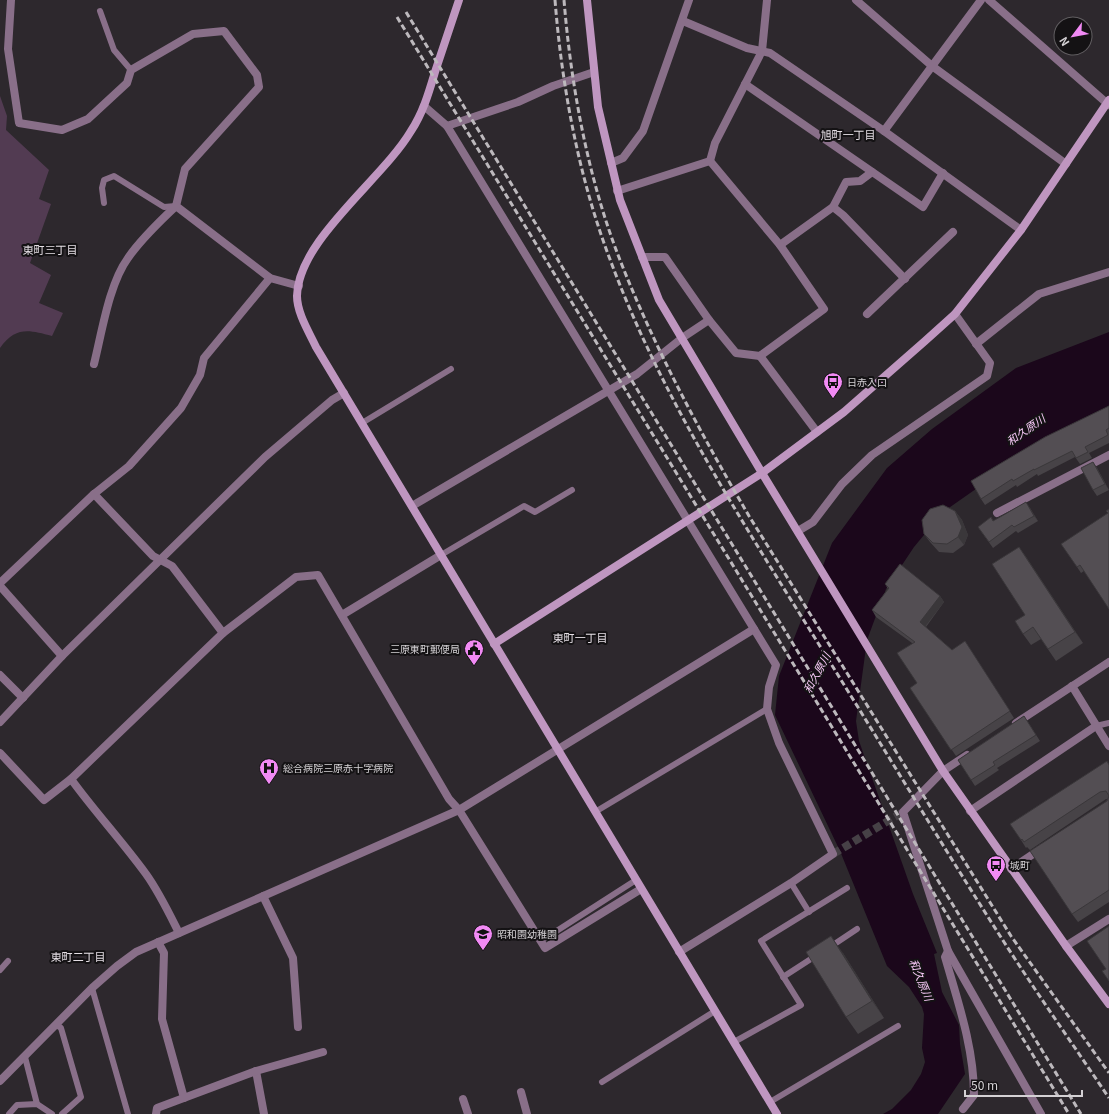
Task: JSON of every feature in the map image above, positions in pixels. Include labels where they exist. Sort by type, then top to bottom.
[{"type":"street","points":[[11,0],[8,48],[18,123],[62,130],[88,119],[127,83],[131,70],[193,34],[224,31],[257,75],[259,87],[185,169],[176,206],[128,257],[120,270],[106,311],[94,364]]},
{"type":"street","points":[[459,0],[424,106],[411,131],[388,164],[323,234],[310,255],[301,274],[297,297],[304,321],[316,347],[777,1114]]},
{"type":"street","points":[[587,0],[598,107],[617,191],[659,300],[943,771],[1011,869],[1109,1004]]},
{"type":"street","points":[[611,163],[623,158],[643,131],[683,21],[689,0]]},
{"type":"street","points":[[710,161],[715,143],[762,51],[767,0]]},
{"type":"street","points":[[856,0],[932,66],[1066,164]]},
{"type":"street","points":[[884,130],[981,0]]},
{"type":"street","points":[[494,644],[762,473],[844,412],[955,314],[1021,230],[1108,103],[989,0]]},
{"type":"street","points":[[683,21],[747,48],[770,53],[884,130],[1021,230]]},
{"type":"street","points":[[447,126],[518,102],[553,86],[594,72]]},
{"type":"street","points":[[745,84],[923,207],[943,173]]},
{"type":"street","points":[[424,106],[447,126],[776,665],[769,688],[767,709],[779,743],[833,854],[791,883],[679,952]]},
{"type":"street","points":[[617,191],[710,161]]},
{"type":"street","points":[[642,257],[665,258],[709,320],[736,353],[760,356],[824,309],[780,245],[710,161]]},
{"type":"street","points":[[780,245],[833,207],[846,182],[860,181],[872,172]]},
{"type":"street","points":[[176,206],[270,278],[299,286]]},
{"type":"street","points":[[833,207],[843,215],[905,279]]},
{"type":"street","points":[[867,314],[953,232]]},
{"type":"street","points":[[976,344],[1039,294],[1109,272]]},
{"type":"street","points":[[0,583],[94,494],[128,466],[181,408],[200,375],[204,358],[270,278]]},
{"type":"street","points":[[798,531],[813,522],[842,484],[872,455],[987,376],[990,363],[955,314]]},
{"type":"street","points":[[412,506],[609,391],[636,374],[682,338],[709,320]]},
{"type":"street","points":[[760,356],[816,432]]},
{"type":"street","points":[[0,722],[62,656],[266,457],[332,400],[344,393]]},
{"type":"street","points":[[997,513],[1109,455]]},
{"type":"street","points":[[94,494],[153,556],[172,566],[223,633]]},
{"type":"street","points":[[342,615],[441,555]]},
{"type":"street","points":[[0,753],[44,800],[71,780],[223,633],[296,577],[318,575],[449,799],[459,810],[545,948],[641,889]]},
{"type":"street","points":[[0,586],[62,656]]},
{"type":"street","points":[[0,1081],[92,988],[136,952],[459,810],[754,629]]},
{"type":"street","points":[[1008,728],[1109,662]]},
{"type":"street","points":[[0,675],[23,698]]},
{"type":"street","points":[[1072,686],[1109,746]]},
{"type":"street","points":[[970,811],[1096,726]]},
{"type":"street","points":[[976,750],[943,771],[903,812],[948,951],[1041,1114]]},
{"type":"street","points":[[71,780],[146,874],[161,898],[179,933]]},
{"type":"street","points":[[1011,869],[1050,843]]},
{"type":"street","points":[[263,896],[293,958],[298,1027]]},
{"type":"street","points":[[1066,946],[1109,919]]},
{"type":"street","points":[[158,942],[164,953],[162,1019],[184,1098]]},
{"type":"street","points":[[948,951],[945,957],[970,1050],[974,1080],[974,1095],[963,1109]]},
{"type":"street","points":[[156,1114],[157,1108],[256,1071],[323,1052]]},
{"type":"street","points":[[256,1071],[264,1114]]},
{"type":"street","points":[[521,1092],[527,1114]]},
{"type":"street","points":[[463,1099],[468,1114]]},
{"type":"lane","points":[[100,11],[114,50],[131,70]]},
{"type":"lane","points":[[104,203],[102,188],[104,180],[114,176],[164,207],[176,206]]},
{"type":"lane","points":[[362,424],[451,369]]},
{"type":"lane","points":[[441,555],[524,506],[535,512],[572,490]]},
{"type":"lane","points":[[595,812],[767,709]]},
{"type":"lane","points":[[1096,726],[1109,723]]},
{"type":"lane","points":[[541,941],[636,880]]},
{"type":"lane","points":[[791,883],[809,912]]},
{"type":"lane","points":[[734,1042],[801,1005],[761,941],[847,888]]},
{"type":"lane","points":[[784,977],[857,929]]},
{"type":"lane","points":[[0,970],[8,961]]},
{"type":"lane","points":[[92,988],[128,1114]]},
{"type":"lane","points":[[602,1082],[715,1011]]},
{"type":"lane","points":[[57,1025],[61,1028],[82,1097],[62,1114]]},
{"type":"lane","points":[[770,1102],[898,1026]]},
{"type":"lane","points":[[25,1057],[37,1104]]},
{"type":"lane","points":[[9,1114],[17,1105],[37,1104],[52,1114]]},
{"type":"shaded area","points":[[0,96],[7,116],[6,130],[49,170],[39,199],[51,204],[30,263],[51,275],[39,303],[63,313],[52,336],[30,331],[17,333],[6,341],[0,348]]},
{"type":"water","name":"和久原川","points":[[1109,332],[1109,410],[1026,454],[943,512],[914,547],[886,589],[867,640],[856,721],[859,741],[913,894],[937,953],[934,954],[942,992],[959,1025],[960,1044],[965,1074],[938,1114],[883,1114],[892,1109],[911,1090],[921,1074],[925,1062],[922,1048],[924,1014],[922,1007],[909,987],[887,966],[840,851],[775,715],[779,676],[832,543],[887,468],[932,429],[1016,368]]},
{"type":"building","points":[[1109,406],[1109,428],[1106,430],[1108,435],[1085,447],[1088,452],[1076,458],[1072,451],[1013,481],[1012,479],[981,499],[971,481],[1045,437]]},
{"type":"building","points":[[1093,462],[1105,484],[1093,490],[1081,468]]},
{"type":"building","points":[[1026,502],[1034,516],[1014,527],[1012,525],[989,542],[978,527],[991,517],[993,521]]},
{"type":"building","points":[[943,505],[955,511],[962,527],[958,537],[947,544],[933,543],[924,534],[922,520],[930,509]]},
{"type":"building","points":[[1109,509],[1109,609],[1080,565],[1077,567],[1061,544],[1108,513],[1106,511]]},
{"type":"building","points":[[1019,547],[1075,632],[1048,649],[1033,627],[1023,634],[1015,621],[1025,615],[992,564]]},
{"type":"building","points":[[900,564],[940,596],[920,622],[952,650],[965,641],[1010,711],[951,750],[910,688],[917,683],[897,653],[915,642],[872,610],[889,588],[885,584]]},
{"type":"building","points":[[1024,716],[1036,735],[993,762],[995,765],[971,780],[958,760]]},
{"type":"building","points":[[1107,761],[1109,765],[1109,796],[1106,791],[1100,792],[1024,842],[1022,839],[1021,840],[1010,824]]},
{"type":"building","points":[[1109,796],[1109,890],[1072,914],[1030,851],[1107,801]]},
{"type":"building","points":[[1109,926],[1109,981],[1102,971],[1106,969],[1087,941]]},
{"type":"building","points":[[831,936],[872,1001],[846,1017],[806,952]]},
{"type":"tunnel","points":[[833,854],[903,812]]},
{"type":"railway","points":[[555,0],[567,100],[581,166],[590,198],[611,262],[634,318],[660,373],[718,480],[781,585],[1004,942],[1109,1098]]},
{"type":"railway","points":[[564,0],[576,99],[590,165],[599,197],[620,260],[648,326],[680,391],[749,516],[1011,936],[1109,1073]]},
{"type":"railway","points":[[406,12],[1081,1114]]},
{"type":"railway","points":[[397,17],[1069,1114]]},
{"type":"place","name":"日赤入口","points":[[833,399]]},
{"type":"place","name":"三原東町郵便局","points":[[474,666]]},
{"type":"place","name":"総合病院三原赤十字病院","points":[[269,785]]},
{"type":"place","name":"城町","points":[[996,882]]},
{"type":"place","name":"昭和園幼稚園","points":[[483,951]]},
{"type":"district","name":"旭町一丁目","points":[[848,135]]},
{"type":"district","name":"東町三丁目","points":[[50,250]]},
{"type":"district","name":"東町一丁目","points":[[580,638]]},
{"type":"district","name":"東町二丁目","points":[[78,957]]}]
